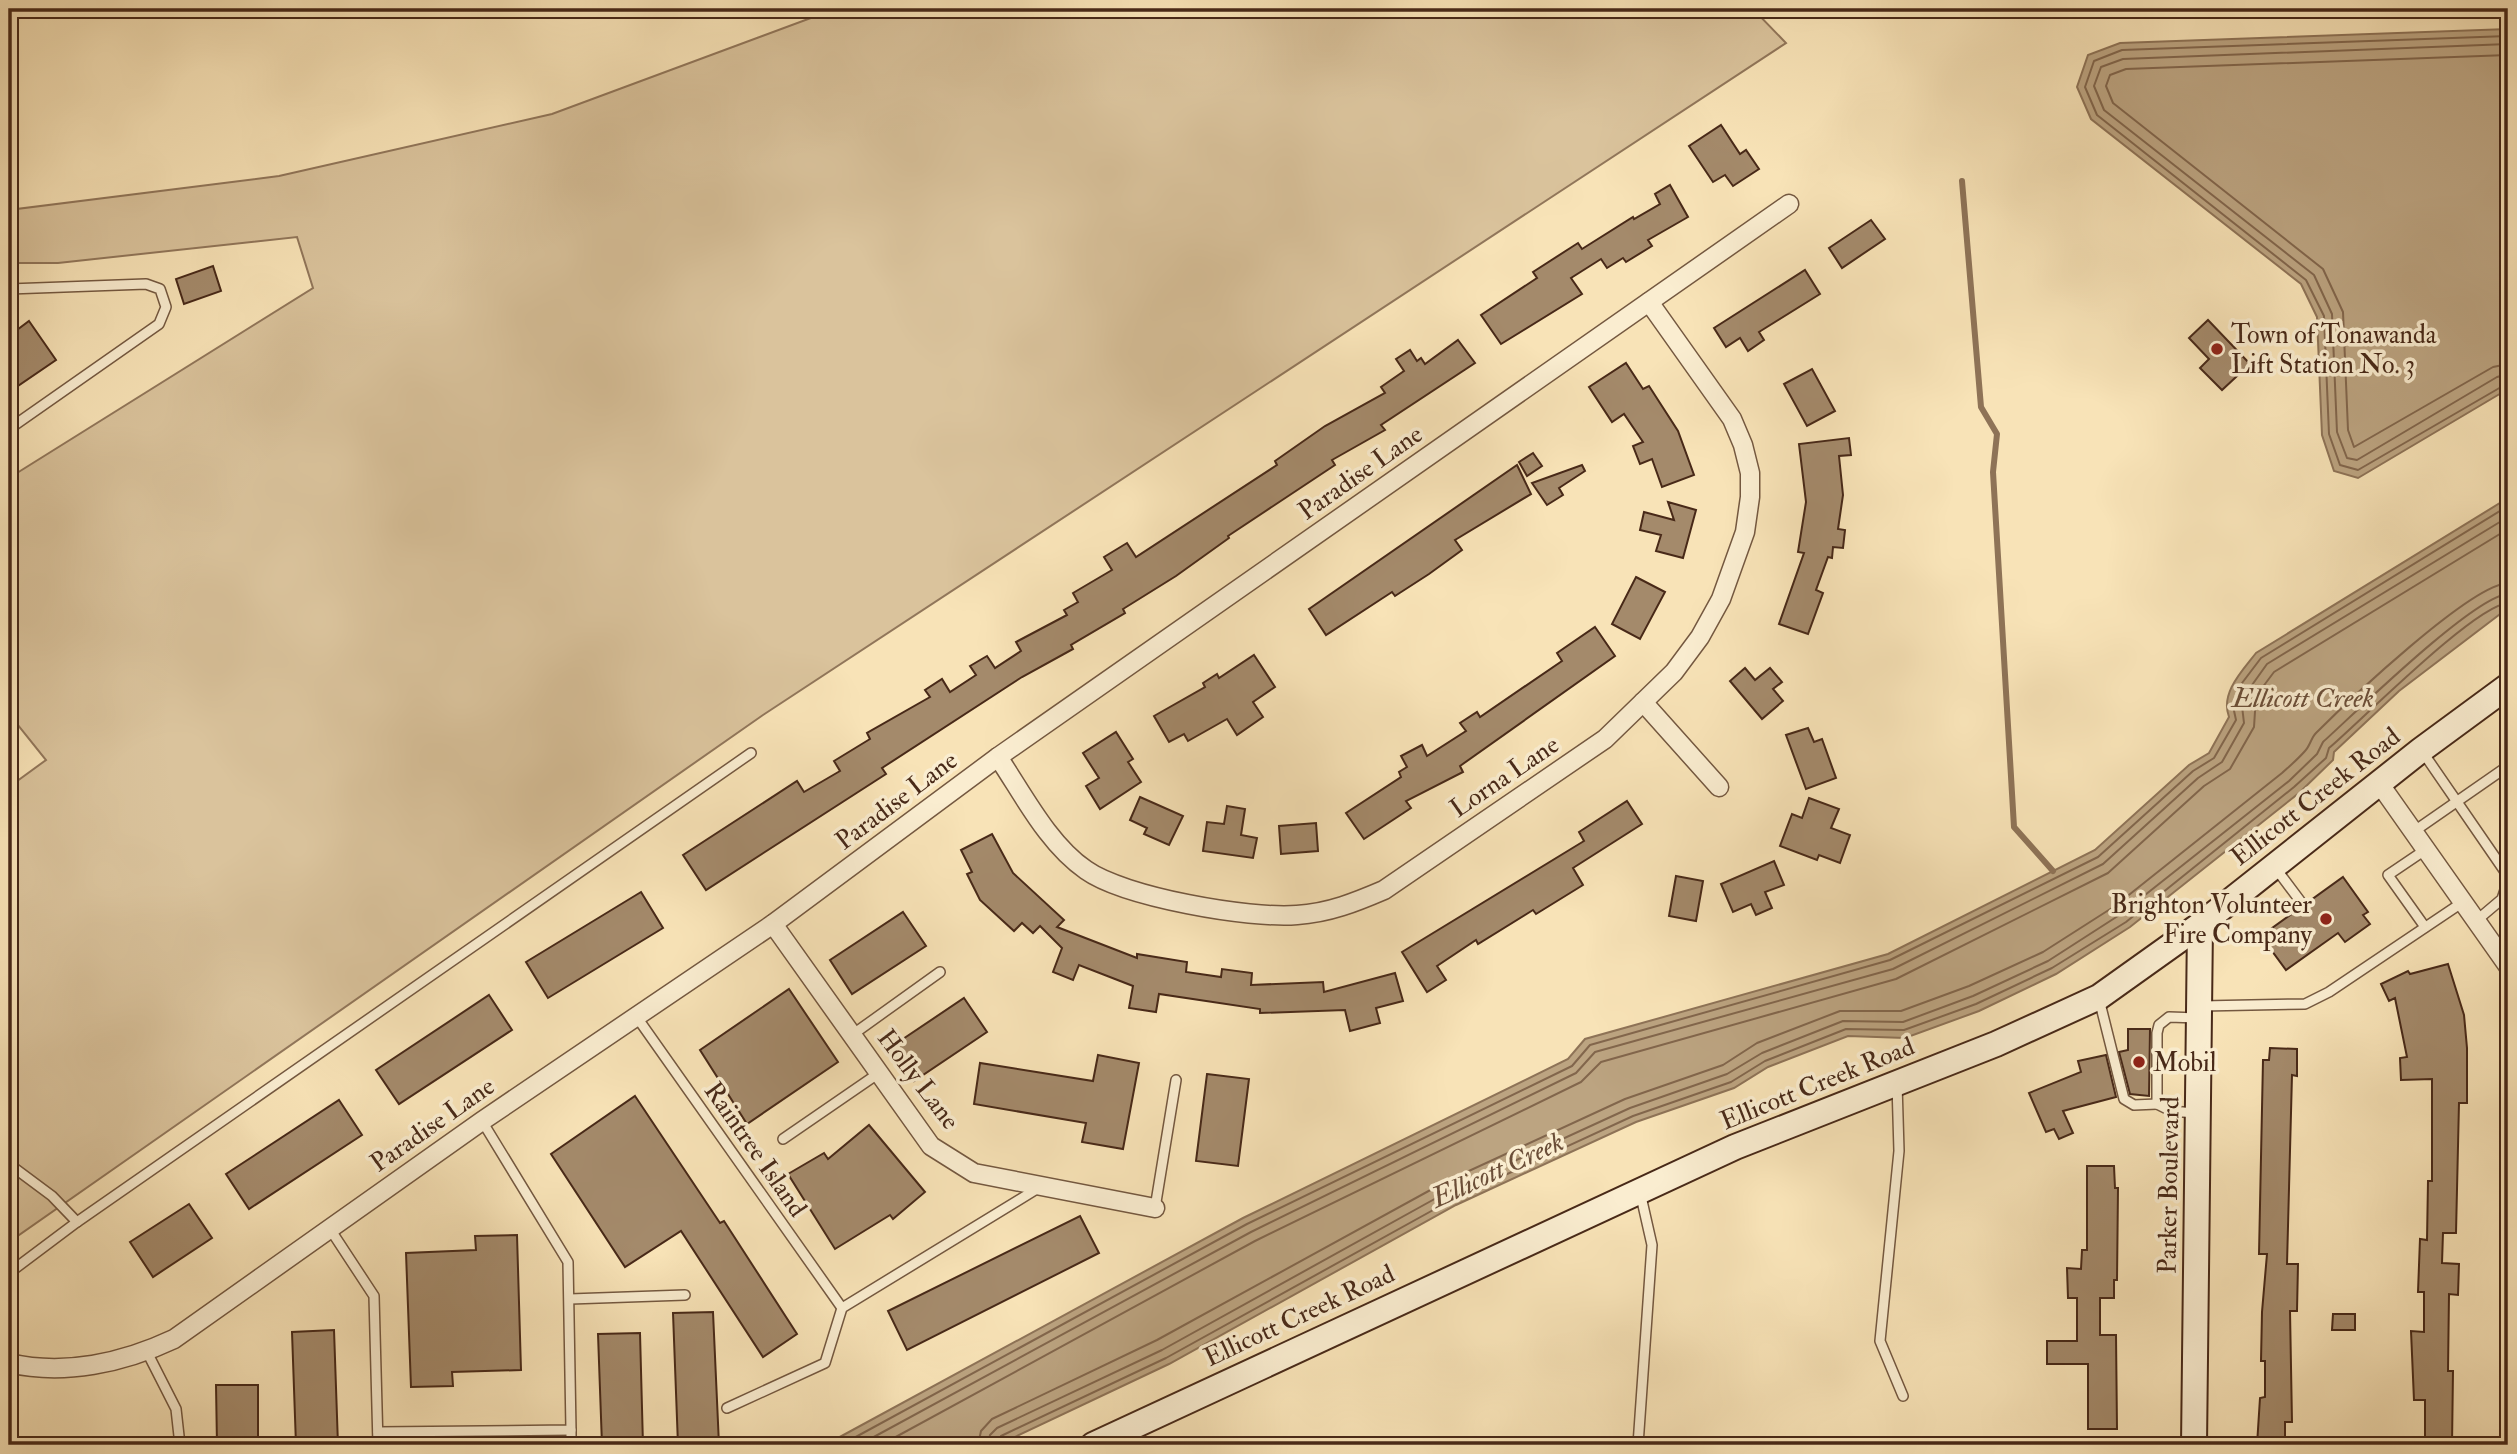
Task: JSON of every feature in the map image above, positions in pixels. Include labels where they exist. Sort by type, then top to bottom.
[{"type":"street","name":"Paradise Lane","points":[[9,1363],[43,1368],[80,1367],[147,1352],[174,1339],[482,1121],[773,924],[998,757],[1789,204]]},
{"type":"street","name":"Lorna Lane","points":[[998,757],[1059,846],[1084,869],[1110,884],[1132,893],[1262,915],[1297,915],[1352,904],[1384,890],[1605,739],[1674,672],[1700,637],[1721,599],[1745,532],[1750,497],[1749,474],[1743,446],[1732,419],[1649,302]]},
{"type":"street","name":"Ellicott Creek Road","points":[[1093,1445],[1735,1147],[2057,1019],[2099,997],[2200,925],[2421,750],[2508,686]]},
{"type":"street","points":[[1643,702],[1719,787]]},
{"type":"street","points":[[2379,783],[2508,966]]},
{"type":"street","name":"Holly Lane","points":[[773,924],[931,1146],[974,1173],[1044,1184],[1155,1208]]},
{"type":"street","name":"Parker Boulevard","points":[[2194,1445],[2200,925]]},
{"type":"lane","points":[[9,289],[146,284],[160,289],[166,307],[159,324],[9,429]]},
{"type":"lane","points":[[2421,750],[2508,878],[2502,899],[2476,921]]},
{"type":"lane","points":[[9,1273],[76,1222],[751,753]]},
{"type":"lane","points":[[2413,832],[2508,766]]},
{"type":"lane","points":[[2425,850],[2388,875],[2425,927]]},
{"type":"lane","points":[[2273,865],[2301,902]]},
{"type":"lane","points":[[2157,1104],[2159,1025],[2169,1017],[2305,1004],[2329,992],[2463,902]]},
{"type":"lane","points":[[852,1035],[940,972]]},
{"type":"lane","points":[[2099,997],[2124,1099],[2134,1105],[2157,1104],[2171,1111],[2199,1113]]},
{"type":"lane","name":"Raintree Island","points":[[635,1015],[842,1308]]},
{"type":"lane","points":[[783,1139],[879,1073]]},
{"type":"lane","points":[[1155,1208],[1176,1080]]},
{"type":"lane","points":[[1897,1082],[1899,1151],[1880,1341],[1903,1396]]},
{"type":"lane","points":[[482,1121],[568,1262],[571,1445]]},
{"type":"lane","points":[[9,1164],[52,1196],[76,1222]]},
{"type":"lane","points":[[727,1408],[825,1363],[842,1308],[1044,1184]]},
{"type":"lane","points":[[1638,1445],[1652,1245],[1639,1191]]},
{"type":"lane","points":[[330,1229],[374,1297],[378,1445]]},
{"type":"lane","points":[[570,1299],[685,1295]]},
{"type":"lane","points":[[147,1352],[176,1409],[180,1445]]},
{"type":"lane","points":[[378,1432],[570,1430]]},
{"type":"shaded area","points":[[835,9],[1753,9],[1786,43],[763,715],[9,1242],[9,787],[46,760],[9,714],[9,478],[313,288],[297,237],[58,263],[9,263],[9,210],[279,176],[552,114]]},
{"type":"water","points":[[2508,29],[2508,389],[2358,478],[2334,471],[2322,435],[2317,317],[2301,284],[2091,119],[2077,87],[2088,55],[2120,43]]},
{"type":"water","name":"Ellicott Creek","points":[[2508,498],[2508,608],[2399,691],[2334,752],[2333,760],[2299,793],[2130,927],[2056,974],[1979,1011],[1905,1038],[1848,1036],[1768,1067],[1734,1088],[1636,1122],[1456,1205],[1169,1364],[998,1445],[825,1445],[1243,1218],[1568,1059],[1585,1039],[1888,954],[2095,850],[2189,765],[2209,753],[2229,717],[2227,699],[2230,691],[2256,653]]},
{"type":"building","points":[[1721,125],[1740,154],[1746,150],[1759,169],[1733,186],[1725,175],[1713,182],[1689,146]]},
{"type":"building","points":[[1670,185],[1688,217],[1648,240],[1652,246],[1626,262],[1623,258],[1607,268],[1601,259],[1571,278],[1582,294],[1501,344],[1481,315],[1537,278],[1533,272],[1578,243],[1582,249],[1633,217],[1634,219],[1660,204],[1655,194]]},
{"type":"building","points":[[1871,220],[1885,239],[1842,268],[1829,248]]},
{"type":"building","points":[[213,266],[221,291],[184,304],[176,279]]},
{"type":"building","points":[[1805,270],[1820,294],[1759,332],[1764,340],[1748,351],[1740,338],[1726,347],[1714,328]]},
{"type":"building","name":"Town of Tonawanda Lift Station No. 3","points":[[2208,320],[2250,364],[2222,390],[2200,368],[2209,359],[2189,338]]},
{"type":"building","points":[[29,321],[56,360],[9,392],[9,336]]},
{"type":"building","points":[[1458,340],[1475,363],[1381,425],[1385,430],[1332,460],[1335,465],[1228,536],[1229,538],[1176,576],[1123,609],[1125,613],[1071,645],[1073,649],[1022,677],[882,768],[886,774],[706,890],[683,855],[797,781],[804,792],[840,771],[834,761],[870,739],[867,733],[930,697],[925,690],[942,679],[950,692],[976,675],[970,666],[987,656],[995,668],[1021,651],[1016,642],[1067,615],[1064,610],[1078,602],[1073,593],[1112,570],[1104,557],[1127,543],[1136,557],[1277,465],[1275,461],[1325,426],[1385,393],[1381,387],[1404,371],[1396,359],[1410,350],[1417,361],[1421,358],[1425,364]]},
{"type":"building","points":[[1626,363],[1643,389],[1649,386],[1678,431],[1694,475],[1662,487],[1652,459],[1640,464],[1633,446],[1643,442],[1624,414],[1612,422],[1589,387]]},
{"type":"building","points":[[1812,369],[1835,411],[1807,426],[1784,384]]},
{"type":"building","points":[[1849,438],[1851,455],[1839,456],[1843,495],[1838,529],[1845,530],[1843,548],[1833,547],[1832,558],[1828,557],[1816,590],[1823,593],[1808,634],[1779,624],[1804,553],[1798,552],[1806,502],[1799,444]]},
{"type":"building","points":[[1533,453],[1542,466],[1527,476],[1519,462]]},
{"type":"building","points":[[1517,465],[1531,494],[1455,540],[1462,550],[1429,574],[1395,596],[1392,592],[1326,635],[1309,609]]},
{"type":"building","points":[[1582,465],[1585,471],[1559,488],[1563,495],[1547,505],[1532,483]]},
{"type":"building","points":[[1668,502],[1696,510],[1683,558],[1656,551],[1661,535],[1640,530],[1644,512],[1674,520]]},
{"type":"building","points":[[1636,577],[1665,592],[1640,639],[1612,624]]},
{"type":"building","points":[[1595,627],[1615,656],[1460,766],[1463,772],[1406,801],[1411,808],[1364,839],[1346,813],[1401,777],[1399,772],[1407,767],[1401,756],[1422,745],[1427,756],[1466,731],[1460,723],[1477,712],[1480,717],[1562,661],[1557,653]]},
{"type":"building","points":[[1254,655],[1275,687],[1253,702],[1263,717],[1237,735],[1227,719],[1188,741],[1184,734],[1169,742],[1154,716],[1205,687],[1203,683],[1217,674],[1219,678]]},
{"type":"building","points":[[1745,668],[1755,680],[1770,668],[1782,682],[1773,689],[1783,701],[1762,719],[1730,681]]},
{"type":"building","points":[[1808,728],[1814,742],[1822,739],[1836,778],[1806,789],[1786,735]]},
{"type":"building","points":[[1116,732],[1133,759],[1128,762],[1141,782],[1100,809],[1086,786],[1099,778],[1083,753]]},
{"type":"building","points":[[1140,797],[1183,816],[1169,845],[1144,834],[1147,828],[1130,820]]},
{"type":"building","points":[[1809,798],[1839,809],[1831,828],[1850,835],[1840,863],[1819,855],[1817,860],[1780,846],[1792,814],[1802,818]]},
{"type":"building","points":[[1627,801],[1642,824],[1573,868],[1583,885],[1536,914],[1533,910],[1478,944],[1476,940],[1437,966],[1446,980],[1427,992],[1402,952],[1584,841],[1579,832]]},
{"type":"building","points":[[1227,806],[1245,809],[1241,835],[1257,838],[1253,858],[1203,851],[1207,822],[1224,824]]},
{"type":"building","points":[[1316,823],[1318,851],[1281,854],[1279,826]]},
{"type":"building","points":[[992,834],[1013,873],[1064,920],[1057,927],[1137,958],[1137,954],[1187,962],[1186,972],[1221,977],[1222,969],[1252,973],[1251,985],[1323,982],[1324,992],[1395,973],[1403,1001],[1376,1008],[1380,1023],[1350,1031],[1345,1010],[1260,1013],[1260,1009],[1159,994],[1156,1012],[1129,1008],[1133,986],[1079,965],[1073,980],[1053,972],[1062,948],[1040,926],[1033,933],[1022,923],[1014,931],[980,900],[967,874],[972,872],[961,850]]},
{"type":"building","points":[[1774,861],[1784,885],[1765,892],[1772,908],[1756,915],[1751,904],[1733,912],[1721,884]]},
{"type":"building","points":[[1676,876],[1703,881],[1696,921],[1669,916]]},
{"type":"building","name":"Brighton Volunteer Fire Company","points":[[2343,877],[2368,912],[2363,915],[2370,924],[2345,942],[2338,933],[2286,970],[2261,936]]},
{"type":"building","points":[[641,892],[663,928],[548,998],[526,962]]},
{"type":"building","points":[[903,912],[926,946],[852,994],[830,960]]},
{"type":"building","points":[[2448,964],[2464,1015],[2467,1048],[2467,1103],[2459,1103],[2456,1233],[2443,1233],[2442,1263],[2459,1264],[2458,1295],[2449,1294],[2448,1371],[2453,1371],[2452,1445],[2425,1445],[2425,1400],[2414,1400],[2411,1331],[2424,1332],[2424,1292],[2418,1292],[2420,1239],[2427,1240],[2428,1181],[2432,1181],[2432,1079],[2401,1080],[2400,1058],[2407,1057],[2395,998],[2389,1001],[2381,984],[2408,971],[2410,974]]},
{"type":"building","points":[[789,989],[838,1062],[747,1124],[700,1050]]},
{"type":"building","points":[[489,995],[512,1030],[399,1104],[376,1070]]},
{"type":"building","points":[[964,998],[987,1032],[914,1081],[891,1047]]},
{"type":"building","name":"Mobil","points":[[2128,1029],[2150,1029],[2149,1096],[2130,1094],[2119,1052],[2128,1050]]},
{"type":"building","points":[[2270,1048],[2297,1049],[2297,1076],[2292,1075],[2287,1264],[2298,1264],[2297,1311],[2290,1311],[2292,1422],[2285,1422],[2285,1445],[2257,1445],[2260,1398],[2265,1397],[2265,1361],[2261,1361],[2267,1254],[2259,1254],[2263,1060],[2269,1060]]},
{"type":"building","points":[[1098,1055],[1139,1063],[1123,1149],[1082,1142],[1086,1123],[974,1104],[980,1063],[1093,1081]]},
{"type":"building","points":[[2106,1055],[2116,1097],[2063,1111],[2073,1133],[2059,1139],[2054,1129],[2046,1132],[2029,1093],[2081,1072],[2078,1061]]},
{"type":"building","points":[[1207,1074],[1249,1079],[1238,1166],[1196,1161]]},
{"type":"building","points":[[635,1096],[720,1223],[724,1221],[797,1334],[763,1357],[681,1231],[625,1267],[551,1154]]},
{"type":"building","points":[[339,1100],[362,1135],[249,1209],[226,1174]]},
{"type":"building","points":[[869,1125],[925,1192],[893,1219],[890,1215],[835,1249],[788,1174],[824,1153],[828,1159]]},
{"type":"building","points":[[2087,1166],[2114,1166],[2115,1188],[2118,1188],[2117,1280],[2114,1280],[2114,1298],[2100,1298],[2100,1335],[2116,1335],[2117,1429],[2088,1429],[2088,1364],[2047,1364],[2047,1341],[2077,1341],[2077,1298],[2068,1298],[2067,1268],[2081,1269],[2082,1250],[2087,1250]]},
{"type":"building","points":[[189,1204],[212,1238],[153,1277],[130,1242]]},
{"type":"building","points":[[1080,1216],[1099,1253],[907,1350],[888,1311]]},
{"type":"building","points":[[517,1235],[521,1370],[452,1372],[453,1386],[411,1387],[406,1253],[476,1250],[475,1236]]},
{"type":"building","points":[[713,1312],[719,1445],[678,1445],[673,1313]]},
{"type":"building","points":[[2333,1314],[2355,1314],[2355,1330],[2332,1330]]},
{"type":"building","points":[[334,1330],[338,1445],[296,1445],[292,1332]]},
{"type":"building","points":[[640,1333],[643,1445],[602,1445],[598,1334]]},
{"type":"building","points":[[216,1385],[258,1385],[258,1445],[217,1445]]},
{"type":"waterway","points":[[1962,181],[1981,407],[1997,434],[1993,472],[2014,827],[2053,871]]},
{"type":"place","name":"Town of Tonawanda Lift Station No. 3","points":[[2217,349]]},
{"type":"place","name":"Brighton Volunteer Fire Company","points":[[2326,919]]},
{"type":"place","name":"Mobil","points":[[2139,1062]]}]
